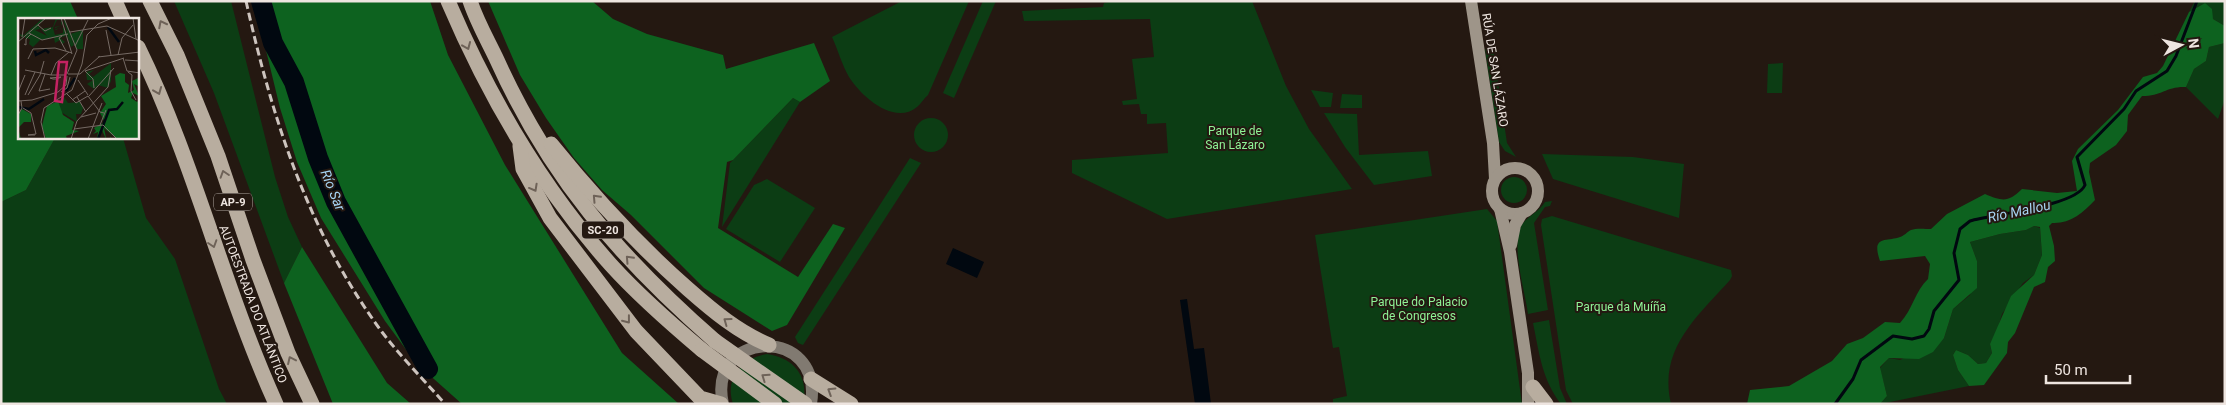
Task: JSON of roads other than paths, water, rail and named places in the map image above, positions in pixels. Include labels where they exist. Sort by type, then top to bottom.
[{"type":"highway","points":[[115,1],[124,18]]},
{"type":"highway","name":"AUTOESTRADA DO ATLÁNTICO","points":[[150,1],[177,55],[218,156],[253,260],[281,334],[312,404]]},
{"type":"highway","name":"SC-20","points":[[448,1],[471,56],[519,142],[572,219],[611,265],[648,303],[702,350],[775,404]]},
{"type":"highway","name":"SC-20","points":[[470,1],[514,98],[561,174],[592,217],[634,265],[672,303],[715,340],[806,404]]},
{"type":"highway","name":"AUTOESTRADA DO ATLÁNTICO","points":[[139,49],[185,160],[220,265],[276,404]]},
{"type":"highway","points":[[514,98],[592,193],[653,258],[711,309],[745,334],[769,345]]},
{"type":"highway","points":[[519,142],[523,169],[550,218],[624,316],[700,398],[722,404]]},
{"type":"highway","points":[[811,379],[852,404]]},
{"type":"highway","points":[[1530,380],[1546,404]]},
{"type":"main road","name":"RÚA DE SAN LÁZARO","points":[[1471,1],[1493,143],[1494,179]]},
{"type":"main road","name":"RÚA DE SAN LÁZARO","points":[[1493,143],[1501,155],[1514,167]]},
{"type":"main road","points":[[1510,252],[1515,225],[1522,213],[1536,202],[1538,187],[1531,174],[1514,167],[1500,172],[1494,179],[1492,195],[1500,208],[1510,252],[1530,380],[1536,404]]},
{"type":"main road","points":[[1500,208],[1514,214],[1522,213]]},
{"type":"main road","points":[[1528,404],[1530,380]]},
{"type":"street","points":[[722,404],[720,394],[722,378],[729,364],[740,353],[754,346],[769,345],[790,351],[800,359],[811,379],[813,392],[811,404]]},
{"type":"waterway","name":"Río Sar","points":[[261,1],[273,43],[294,82],[318,158],[336,202],[428,369]]},
{"type":"waterway","name":"Río Mallou","points":[[1835,404],[1853,379],[1861,360],[1893,336],[1912,339],[1924,336],[1929,329],[1934,311],[1959,280],[1954,253],[1960,229],[1970,221],[2051,204],[2078,192],[2085,185],[2077,157],[2124,109],[2136,91],[2167,71],[2176,56],[2197,1]]},
{"type":"railway","points":[[246,1],[281,132],[296,174],[333,255],[356,294],[382,332],[445,404]]},
{"type":"park label","name":"Parque de San Lázaro","points":[[1235,138]]},
{"type":"park label","name":"Parque da Muíña","points":[[1621,307]]},
{"type":"park label","name":"Parque do Palacio de Congresos","points":[[1419,309]]}]
